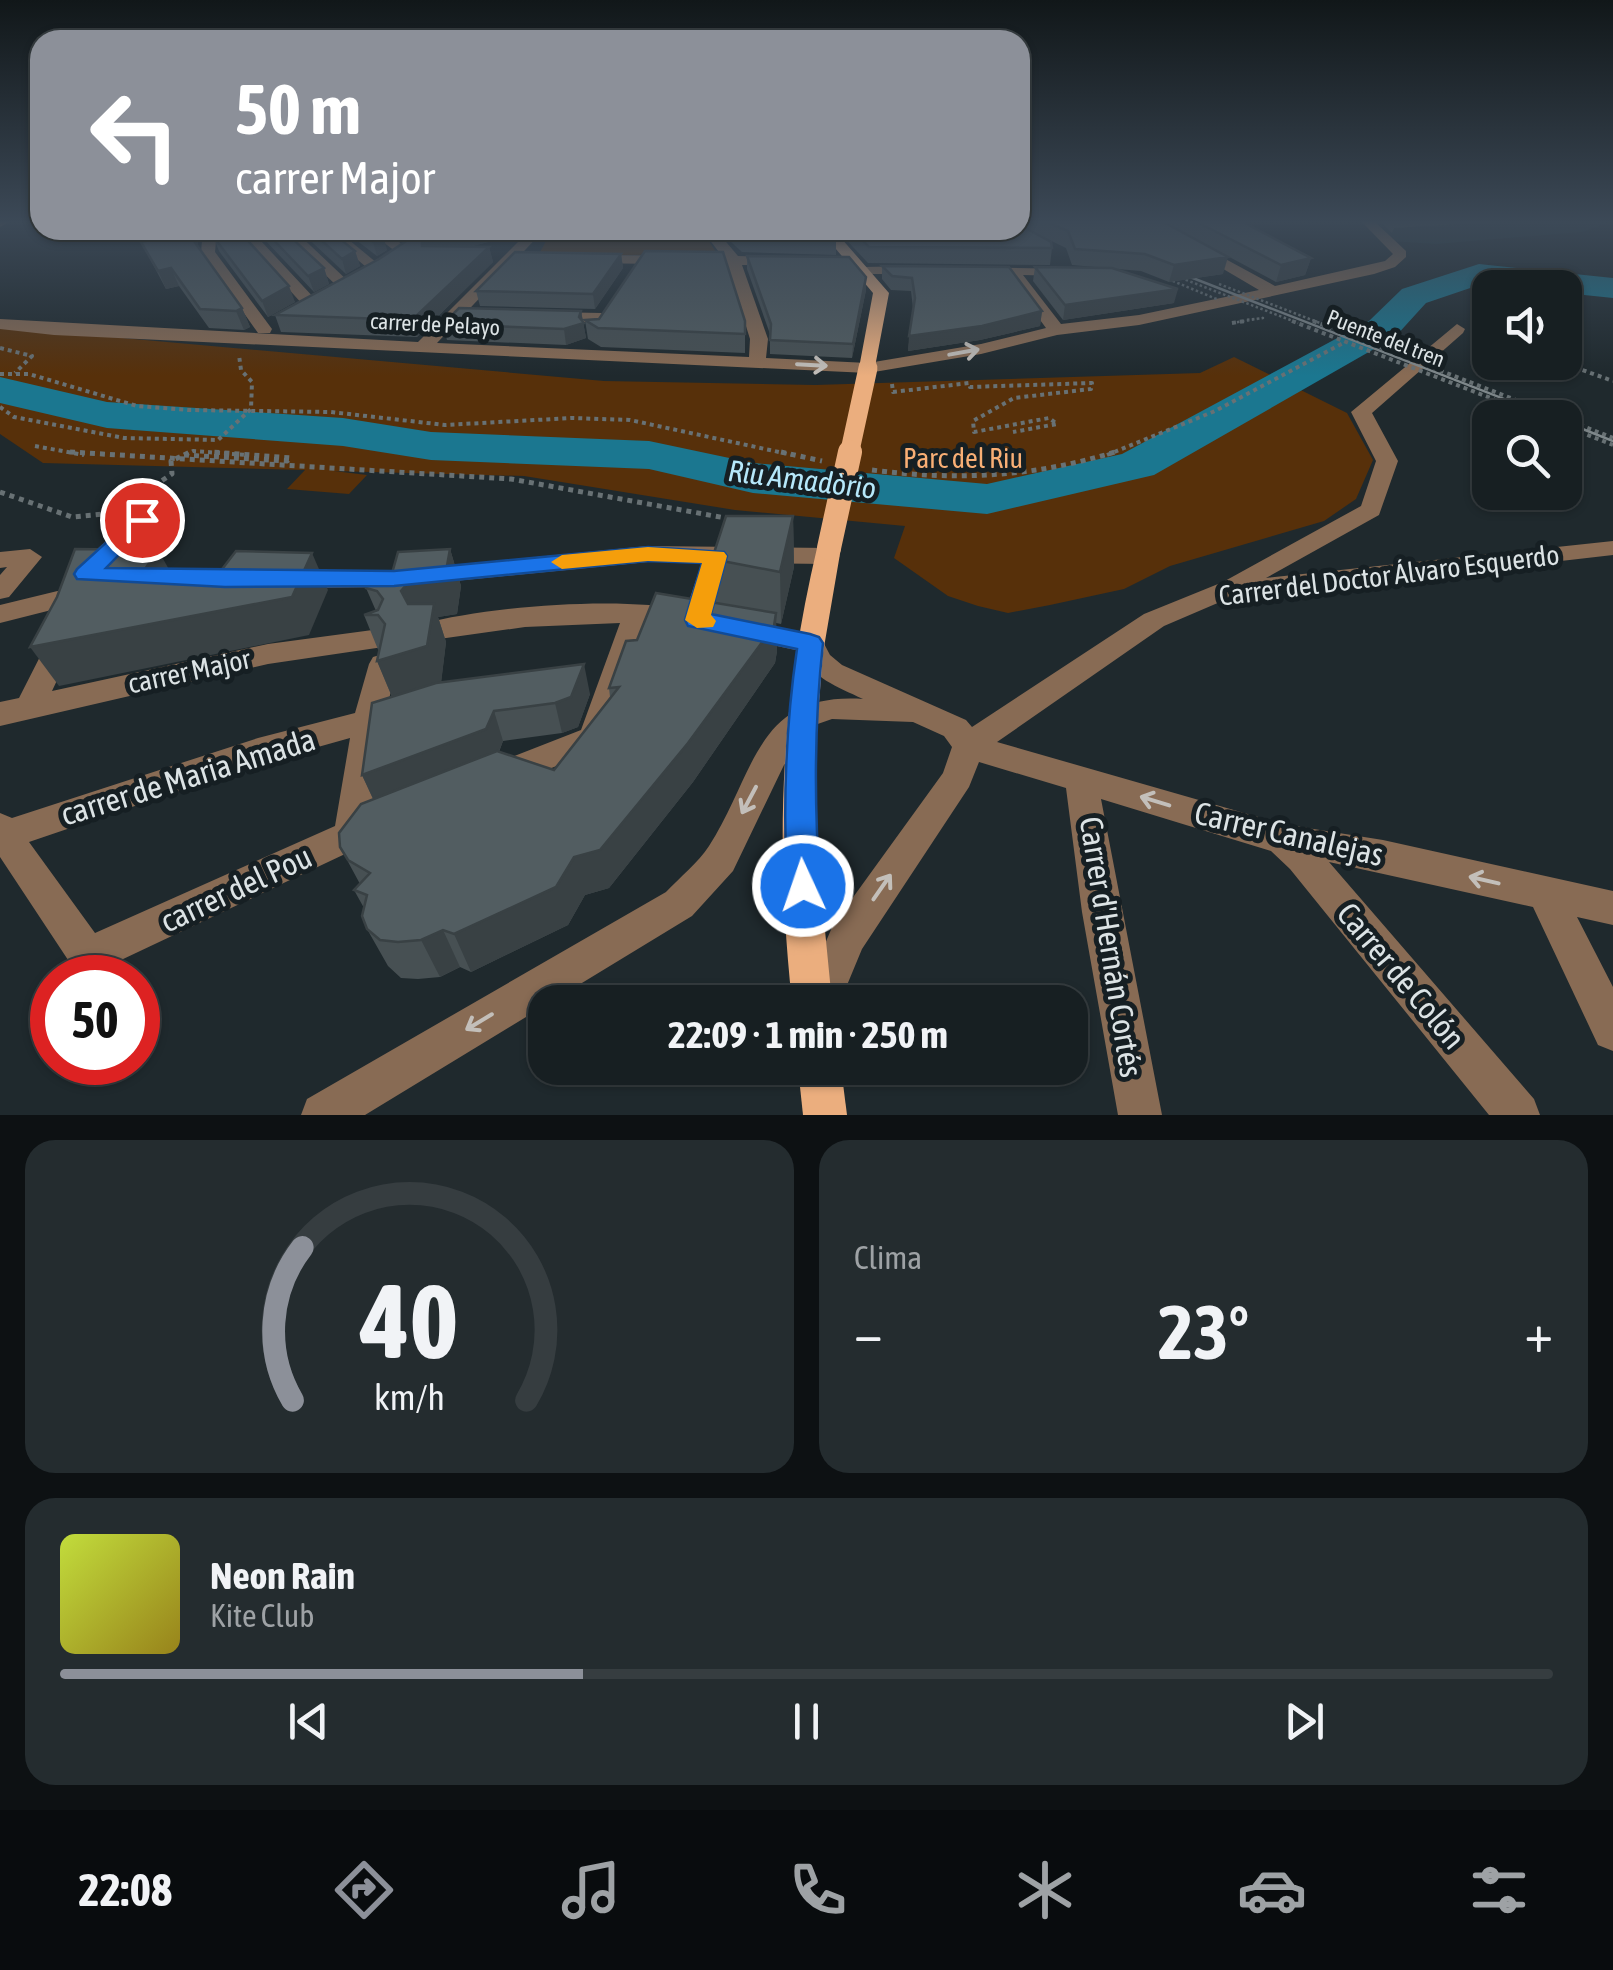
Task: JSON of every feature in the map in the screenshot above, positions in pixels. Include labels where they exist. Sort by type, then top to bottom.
[{"type":"main road","points":[[814,985],[799,813],[801,718],[810,643],[882,305],[879,288],[864,272]]},
{"type":"main road","points":[[822,1085],[826,1115]]},
{"type":"street","points":[[222,272],[264,330],[368,272]]},
{"type":"street","points":[[299,272],[327,294]]},
{"type":"street","points":[[314,272],[327,294]]},
{"type":"street","points":[[424,346],[506,272]]},
{"type":"street","points":[[629,276],[632,272]]},
{"type":"street","points":[[737,272],[759,339],[757,362]]},
{"type":"street","points":[[1013,272],[1057,330]]},
{"type":"street","points":[[1239,272],[1270,290]]},
{"type":"street","name":"carrer de Pelayo","points":[[0,324],[54,330],[264,330],[424,346],[868,368],[981,349],[1057,330],[1139,320],[1215,297],[1353,272]]},
{"type":"street","points":[[1172,286],[1215,297]]},
{"type":"street","points":[[533,316],[606,311],[578,353]]},
{"type":"street","points":[[458,314],[487,315]]},
{"type":"street","points":[[1222,591],[1372,510],[1387,461],[1361,412],[1457,330]]},
{"type":"street","points":[[31,704],[82,585],[142,520]]},
{"type":"street","name":"Carrer del Doctor Álvaro Esquerdo","points":[[955,734],[1154,620],[1222,591],[1613,548]]},
{"type":"street","points":[[0,614],[82,585],[394,578],[648,554],[829,552]]},
{"type":"street","points":[[697,620],[716,556]]},
{"type":"street","points":[[0,560],[30,557],[0,591]]},
{"type":"street","points":[[432,631],[547,616],[637,614],[697,620],[810,643],[819,660],[832,672],[955,734]]},
{"type":"street","points":[[473,786],[594,738],[637,614]]},
{"type":"street","name":"carrer Major","points":[[0,714],[268,654],[382,652],[368,723]]},
{"type":"street","points":[[578,681],[617,676]]},
{"type":"street","name":"carrer de Maria Amada","points":[[4,831],[258,751],[429,703]]},
{"type":"street","points":[[323,1115],[680,904],[720,860],[770,758],[801,718],[830,708],[861,708],[955,734]]},
{"type":"street","points":[[352,834],[368,723]]},
{"type":"street","points":[[824,985],[846,938],[957,778],[955,734]]},
{"type":"street","name":"Carrer Canalejas","points":[[955,734],[1081,779],[1282,839],[1383,856],[1613,908]]},
{"type":"street","name":"Carrer d'Hernán Cortés","points":[[1081,779],[1101,912],[1140,1115]]},
{"type":"street","points":[[352,834],[404,813]]},
{"type":"street","name":"carrer del Pou","points":[[4,831],[88,956],[352,834]]},
{"type":"street","name":"Carrer de Colón","points":[[1282,839],[1303,858],[1518,1115]]},
{"type":"street","points":[[1546,894],[1613,1030]]},
{"type":"path","name":"Puente del tren","points":[[1163,272],[1495,400]]},
{"type":"path","points":[[1172,286],[1215,297]]},
{"type":"path","name":"Puente del tren","points":[[1215,297],[1511,400]]},
{"type":"path","points":[[0,407],[14,417],[124,438],[218,440],[251,409],[252,382],[240,370],[238,358],[264,330]]},
{"type":"path","points":[[859,468],[954,480],[998,480],[1067,469],[1206,416],[1344,342]]},
{"type":"path","points":[[0,348],[32,356],[13,374]]},
{"type":"path","points":[[1582,370],[1613,381]]},
{"type":"path","points":[[0,374],[57,379],[136,406],[331,412],[444,425],[572,418],[630,420],[822,461]]},
{"type":"path","points":[[906,380],[892,382],[894,392],[968,383],[970,387],[1092,383],[1091,388],[1022,395],[973,420],[974,432],[1049,418],[1057,424],[1013,432]]},
{"type":"path","name":"Puente del tren","points":[[1582,426],[1613,438]]},
{"type":"path","points":[[1582,433],[1613,445]]},
{"type":"path","points":[[218,440],[230,453]]},
{"type":"path","points":[[34,446],[85,456],[511,480],[731,519]]},
{"type":"path","points":[[171,462],[182,455],[193,452],[291,458],[286,462],[182,455]]},
{"type":"path","points":[[0,492],[72,516],[113,513],[172,474],[171,462]]},
{"type":"green space","name":"Parc del Riu","points":[[0,327],[604,381],[815,385],[1200,373],[1234,357],[1347,413],[1373,460],[1356,499],[1324,521],[1170,566],[1124,589],[1008,613],[948,596],[894,558],[905,526],[735,510],[524,476],[334,471],[367,475],[349,494],[287,489],[305,470],[43,463],[0,434]]},
{"type":"building","points":[[174,272],[216,272],[242,308],[200,309]]},
{"type":"building","points":[[240,272],[276,272],[289,286],[262,301]]},
{"type":"building","points":[[355,272],[463,272],[412,320],[275,315]]},
{"type":"building","points":[[495,272],[608,272],[593,294],[476,291]]},
{"type":"building","points":[[631,272],[729,272],[745,321],[745,334],[598,328],[585,320],[599,319]]},
{"type":"building","points":[[753,272],[862,272],[866,277],[853,344],[770,340],[771,324]]},
{"type":"building","points":[[888,272],[1013,272],[1042,311],[982,326],[909,336],[915,298],[912,278]]},
{"type":"building","points":[[1039,272],[1125,272],[1178,289],[1065,305]]},
{"type":"building","points":[[459,308],[581,311],[579,317],[584,323],[564,329],[443,324]]},
{"type":"building","points":[[726,516],[793,516],[780,572],[712,559]]},
{"type":"building","points":[[75,549],[158,550],[139,578],[216,577],[236,551],[312,553],[292,597],[30,647],[57,597]]},
{"type":"building","points":[[450,549],[445,577],[408,583],[401,591],[408,604],[434,604],[427,646],[377,661],[385,624],[378,615],[364,615],[378,610],[383,599],[377,591],[366,588],[367,581],[391,577],[398,552]]},
{"type":"building","points":[[656,593],[776,613],[774,626],[688,743],[600,850],[574,857],[556,887],[454,934],[443,930],[421,940],[380,940],[367,929],[362,916],[367,895],[354,890],[370,873],[348,860],[340,847],[339,833],[361,804],[497,751],[554,770],[619,687],[609,688],[626,641],[637,640]]},
{"type":"building","points":[[584,664],[571,697],[555,703],[494,711],[486,729],[362,775],[372,703],[436,683]]},
{"type":"waterway","name":"Riu Amadòrio","points":[[0,390],[107,415],[343,432],[431,446],[649,455],[753,478],[987,499],[1137,465],[1382,329],[1414,296],[1479,274],[1613,288]]},
{"type":"tram line","points":[[1177,272],[1507,400]]},
{"type":"tram line","points":[[1582,429],[1613,441]]},
{"type":"slow traffic","points":[[562,562],[648,554],[716,556],[697,620],[704,621]]},
{"type":"route","points":[[142,520],[86,574],[225,579],[394,578],[648,554],[716,556],[697,620],[810,643],[801,718],[799,813],[803,886]]}]
